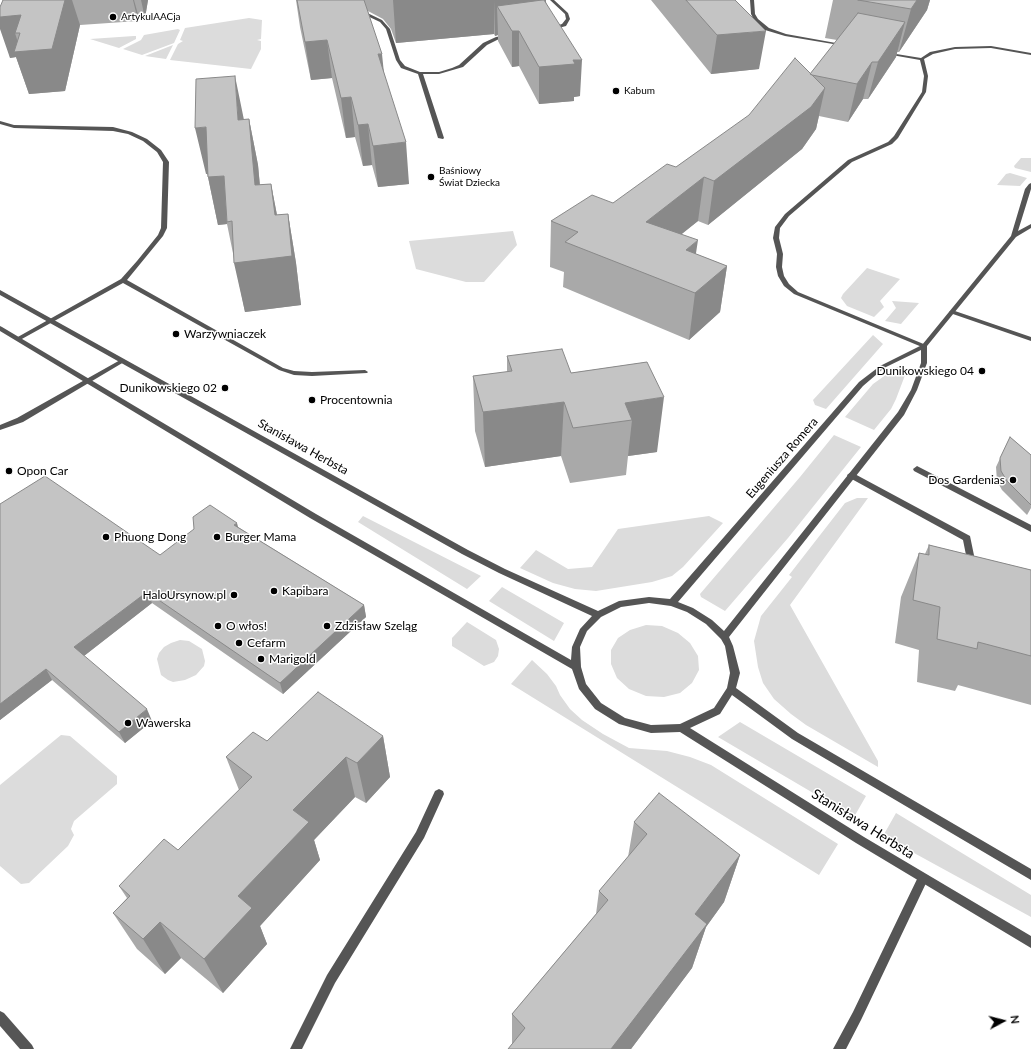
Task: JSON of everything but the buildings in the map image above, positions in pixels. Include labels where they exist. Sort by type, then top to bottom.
[{"type":"street","points":[[548,30],[564,25],[568,19],[567,14],[552,0]]},
{"type":"street","points":[[752,0],[752,14],[756,20],[768,29],[785,35],[848,46]]},
{"type":"street","points":[[352,7],[381,21],[388,29],[398,60],[402,67],[420,73],[439,73],[454,69],[461,66],[485,44],[498,38],[516,35]]},
{"type":"street","points":[[877,51],[922,59],[932,53],[955,48],[991,47],[1031,54]]},
{"type":"street","points":[[724,637],[851,475],[901,414],[924,363],[924,346],[796,293],[786,285],[781,276],[779,267],[780,254],[776,238],[777,228],[787,214],[850,161],[890,143],[896,137],[924,92],[926,76],[922,59]]},
{"type":"street","points":[[420,73],[441,138]]},
{"type":"street","points":[[0,122],[14,126],[113,129],[130,133],[145,140],[159,150],[166,162],[164,228],[162,235],[123,280],[18,339]]},
{"type":"street","name":"Eugeniusza Romera","points":[[1014,236],[1028,189],[1031,185]]},
{"type":"street","name":"Eugeniusza Romera","points":[[672,603],[861,384],[882,367],[924,346],[1014,236],[1031,226]]},
{"type":"street","points":[[123,280],[282,369],[294,373],[312,374],[365,372]]},
{"type":"street","name":"Stanisława Herbsta","points":[[0,292],[465,552],[502,571],[598,615]]},
{"type":"street","points":[[952,312],[1031,339]]},
{"type":"street","points":[[0,328],[313,516],[576,667]]},
{"type":"street","points":[[0,428],[20,420],[122,361]]},
{"type":"street","points":[[917,469],[1031,530]]},
{"type":"street","points":[[851,475],[967,538],[973,572]]},
{"type":"street","points":[[649,600],[672,603],[690,610],[709,622],[724,637],[729,646],[735,673],[731,689],[717,711],[681,728],[651,729],[622,721],[598,706],[582,686],[576,667],[576,647],[584,629],[598,615],[619,604],[649,600]]},
{"type":"street","points":[[731,689],[795,736],[1031,875]]},
{"type":"street","name":"Stanisława Herbsta","points":[[681,728],[923,878],[1031,942]]},
{"type":"street","points":[[296,1049],[331,979],[420,835],[439,794]]},
{"type":"street","points":[[839,1049],[857,1016],[923,878]]},
{"type":"street","points":[[0,1017],[28,1049]]},
{"type":"shaded area","points":[[249,18],[262,20],[261,39],[257,40],[261,41],[261,49],[251,69],[170,60],[178,44],[183,41],[180,40],[185,28]]},
{"type":"shaded area","points":[[178,29],[180,30],[174,43],[142,55],[123,49],[141,40],[144,35]]},
{"type":"shaded area","points":[[136,36],[136,39],[119,48],[90,39]]},
{"type":"shaded area","points":[[173,45],[166,59],[145,56]]},
{"type":"shaded area","points":[[1021,158],[1031,158],[1031,172],[1015,168],[1014,166]]},
{"type":"shaded area","points":[[1010,173],[1027,178],[1020,186],[997,185],[1006,174]]},
{"type":"shaded area","points":[[513,231],[517,245],[484,282],[466,282],[416,269],[409,241]]},
{"type":"shaded area","points":[[867,268],[900,279],[880,301],[884,307],[874,317],[847,306],[841,298]]},
{"type":"shaded area","points":[[892,301],[919,303],[901,324],[885,321],[896,308]]},
{"type":"shaded area","points":[[873,335],[883,344],[826,409],[815,405],[813,400]]},
{"type":"shaded area","points":[[902,366],[907,370],[896,399],[891,409],[874,430],[845,417],[873,384],[897,367]]},
{"type":"shaded area","points":[[834,435],[861,447],[788,538],[725,611],[701,597],[700,594]]},
{"type":"shaded area","points":[[857,498],[868,498],[790,605],[878,761],[878,767],[806,725],[774,699],[763,683],[758,667],[754,641],[761,616],[792,577],[789,575],[845,503]]},
{"type":"shaded area","points":[[363,516],[481,576],[467,589],[358,522]]},
{"type":"shaded area","points":[[709,516],[723,523],[683,567],[672,576],[652,582],[596,591],[575,589],[553,583],[520,568],[536,550],[568,569],[592,567],[618,529]]},
{"type":"shaded area","points":[[502,587],[564,623],[554,641],[489,601]]},
{"type":"shaded area","points":[[467,622],[496,640],[499,649],[498,656],[494,662],[484,666],[452,646],[452,638]]},
{"type":"shaded area","points":[[646,625],[662,626],[678,633],[690,643],[698,656],[699,670],[692,683],[680,693],[664,697],[646,696],[629,689],[617,678],[611,664],[611,650],[618,638],[630,630]]},
{"type":"shaded area","points":[[180,640],[189,641],[202,649],[205,661],[204,666],[196,675],[185,680],[173,682],[161,675],[157,659],[159,653],[164,647]]},
{"type":"shaded area","points":[[532,660],[547,674],[570,709],[582,720],[603,734],[629,748],[667,751],[690,757],[711,765],[838,844],[819,875],[511,684]]},
{"type":"shaded area","points":[[740,722],[866,796],[854,817],[718,737]]},
{"type":"shaded area","points":[[61,735],[70,736],[117,776],[117,784],[74,821],[71,829],[74,835],[68,846],[29,883],[21,884],[0,866],[0,785]]},
{"type":"shaded area","points":[[896,813],[1031,895],[1031,917],[883,836]]},
{"type":"place","name":"ArtykulAACja","points":[[113,17]]},
{"type":"place","name":"Kabum","points":[[616,91]]},
{"type":"place","name":"Baśniowy Świat Dziecka","points":[[431,177]]},
{"type":"place","name":"Warzywniaczek","points":[[176,334]]},
{"type":"place","name":"Dunikowskiego 04","points":[[982,371]]},
{"type":"place","name":"Dunikowskiego 02","points":[[225,388]]},
{"type":"place","name":"Procentownia","points":[[312,400]]},
{"type":"place","name":"Opon Car","points":[[9,471]]},
{"type":"place","name":"Dos Gardenias","points":[[1013,480]]},
{"type":"place","name":"Phuong Dong","points":[[106,537]]},
{"type":"place","name":"Burger Mama","points":[[217,537]]},
{"type":"place","name":"Kapibara","points":[[274,591]]},
{"type":"place","name":"HaloUrsynow.pl","points":[[234,595]]},
{"type":"place","name":"O włos!","points":[[218,626]]},
{"type":"place","name":"Zdzisław Szeląg","points":[[327,626]]},
{"type":"place","name":"Cefarm","points":[[239,643]]},
{"type":"place","name":"Marigold","points":[[261,659]]},
{"type":"place","name":"Wawerska","points":[[128,723]]}]
